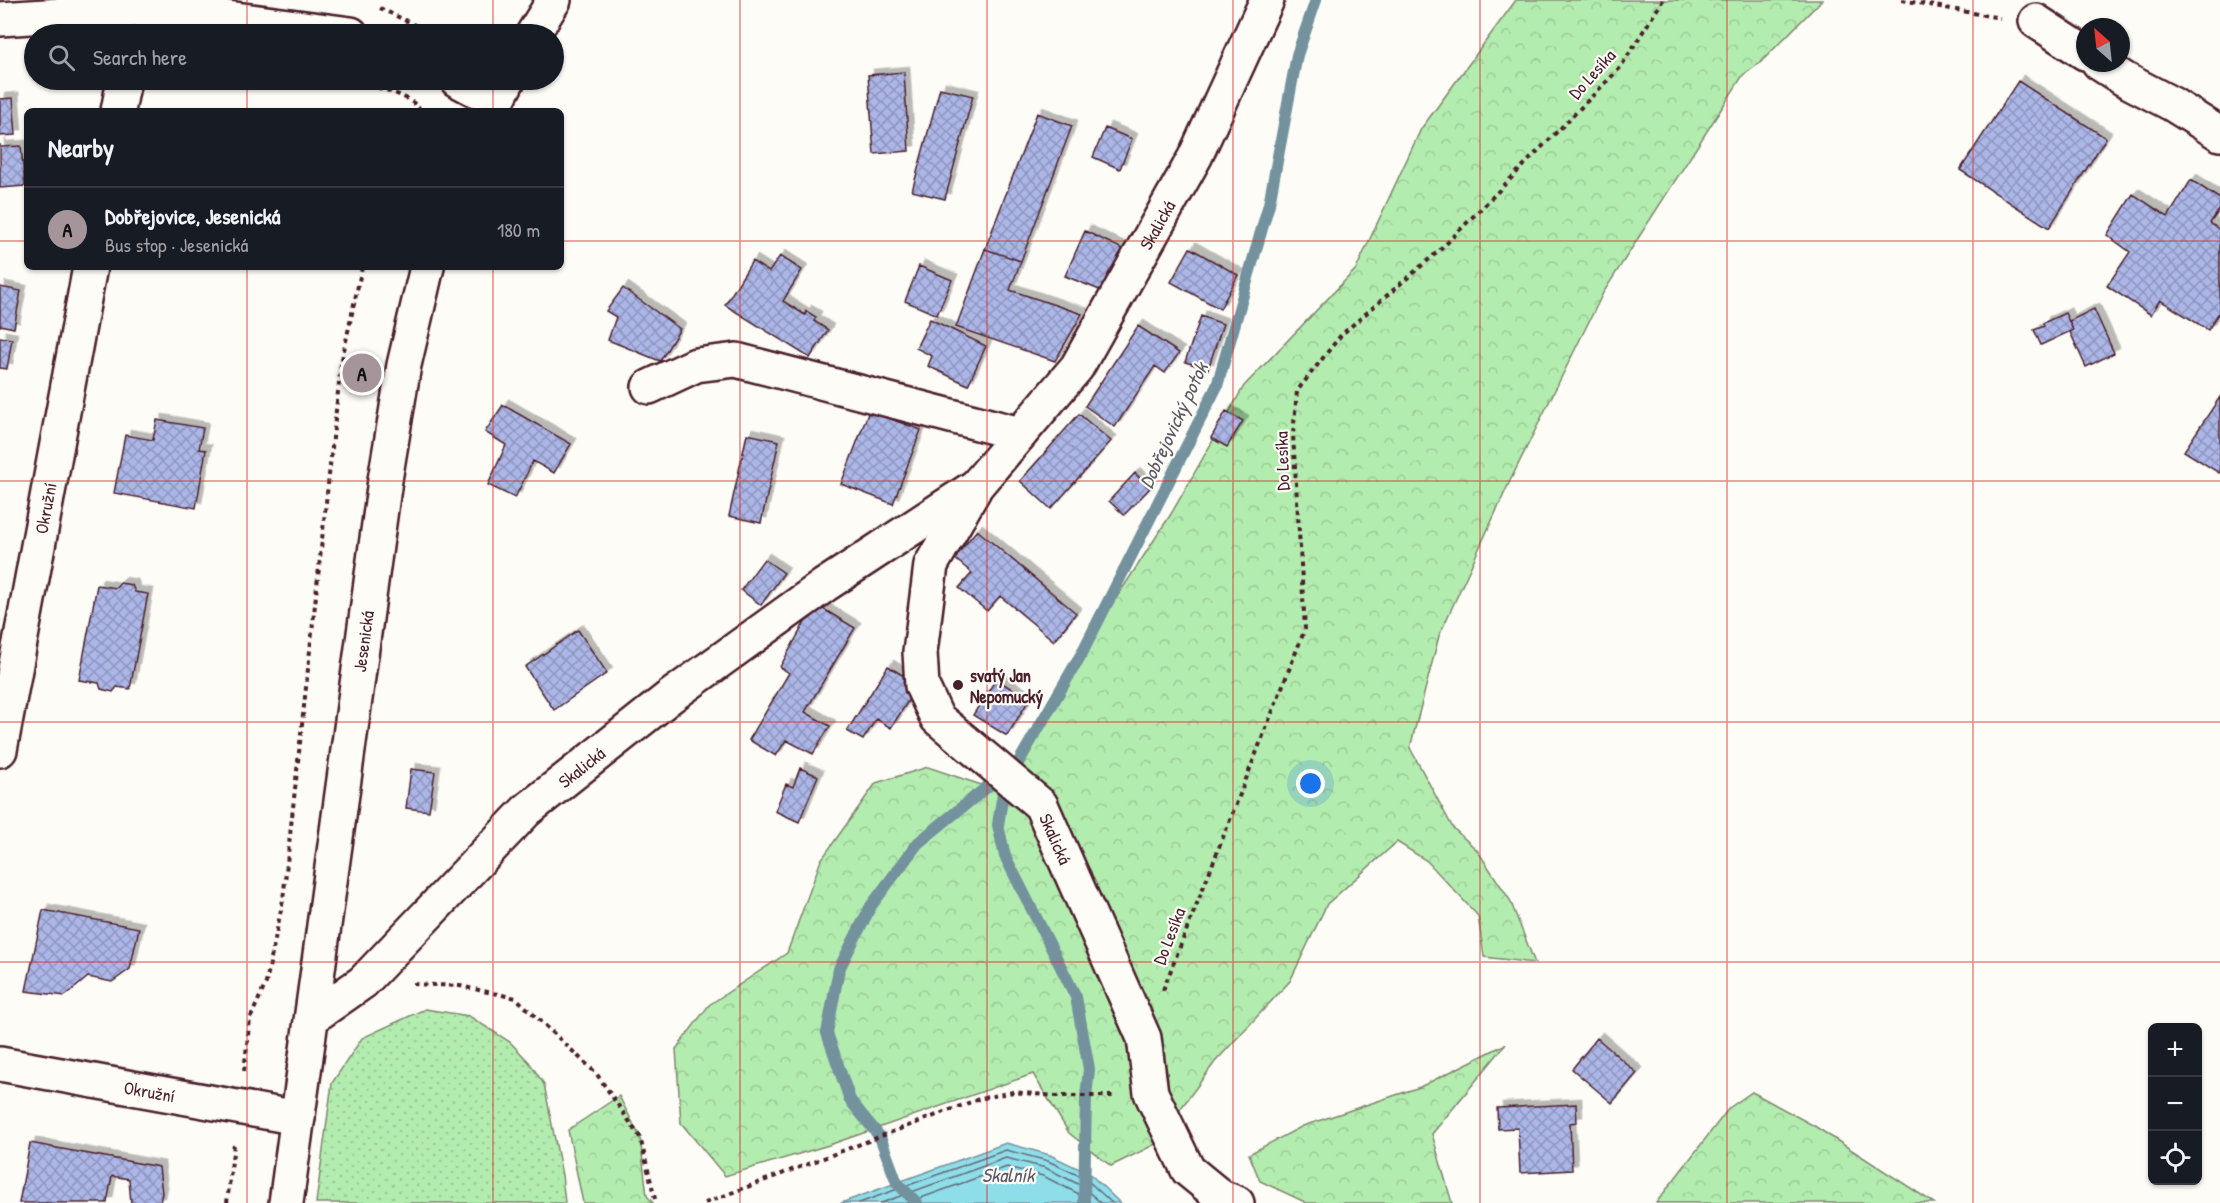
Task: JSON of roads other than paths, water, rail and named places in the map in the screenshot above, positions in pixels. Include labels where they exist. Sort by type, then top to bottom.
[{"type":"street","points":[[539,24],[554,0]]},
{"type":"street","name":"Skalická","points":[[1238,1203],[1221,1197],[1188,1170],[1151,1093],[1144,1038],[1041,805],[937,718],[922,686],[920,652],[931,566],[976,486],[1077,367],[1195,157],[1267,0]]},
{"type":"street","points":[[0,19],[136,15],[212,16],[274,24]]},
{"type":"street","points":[[2036,21],[2076,47]]},
{"type":"street","points":[[2113,72],[2172,104],[2220,134]]},
{"type":"street","points":[[119,108],[122,90]]},
{"type":"street","points":[[482,90],[499,97]]},
{"type":"street","name":"Okružní","points":[[0,750],[89,270]]},
{"type":"street","name":"Jesenická","points":[[286,1203],[385,480],[404,364],[426,270]]},
{"type":"street","points":[[649,387],[696,364],[736,360],[1020,434]]},
{"type":"street","name":"Skalická","points":[[313,1017],[363,982],[527,810],[671,696],[825,585],[976,486]]},
{"type":"street","name":"Okružní","points":[[0,1064],[298,1118]]},
{"type":"water","name":"Skalník","points":[[1006,1143],[1050,1155],[1090,1174],[1120,1203],[841,1203]]},
{"type":"waterway","name":"Dobřejovický potok","points":[[1014,770],[1082,653],[1217,386],[1269,204],[1297,55],[1316,0]]},
{"type":"waterway","name":"Dobřejovický potok","points":[[917,1203],[897,1183],[880,1137],[850,1100],[827,1033],[839,969],[871,906],[918,843],[987,787]]},
{"type":"waterway","points":[[1003,793],[998,825],[1005,856],[1076,997],[1089,1069],[1086,1097],[1084,1203]]},
{"type":"place","name":"Dobřejovice, Jesenická","points":[[362,373]]},
{"type":"place","name":"svatý Jan Nepomucký","points":[[958,685]]}]
